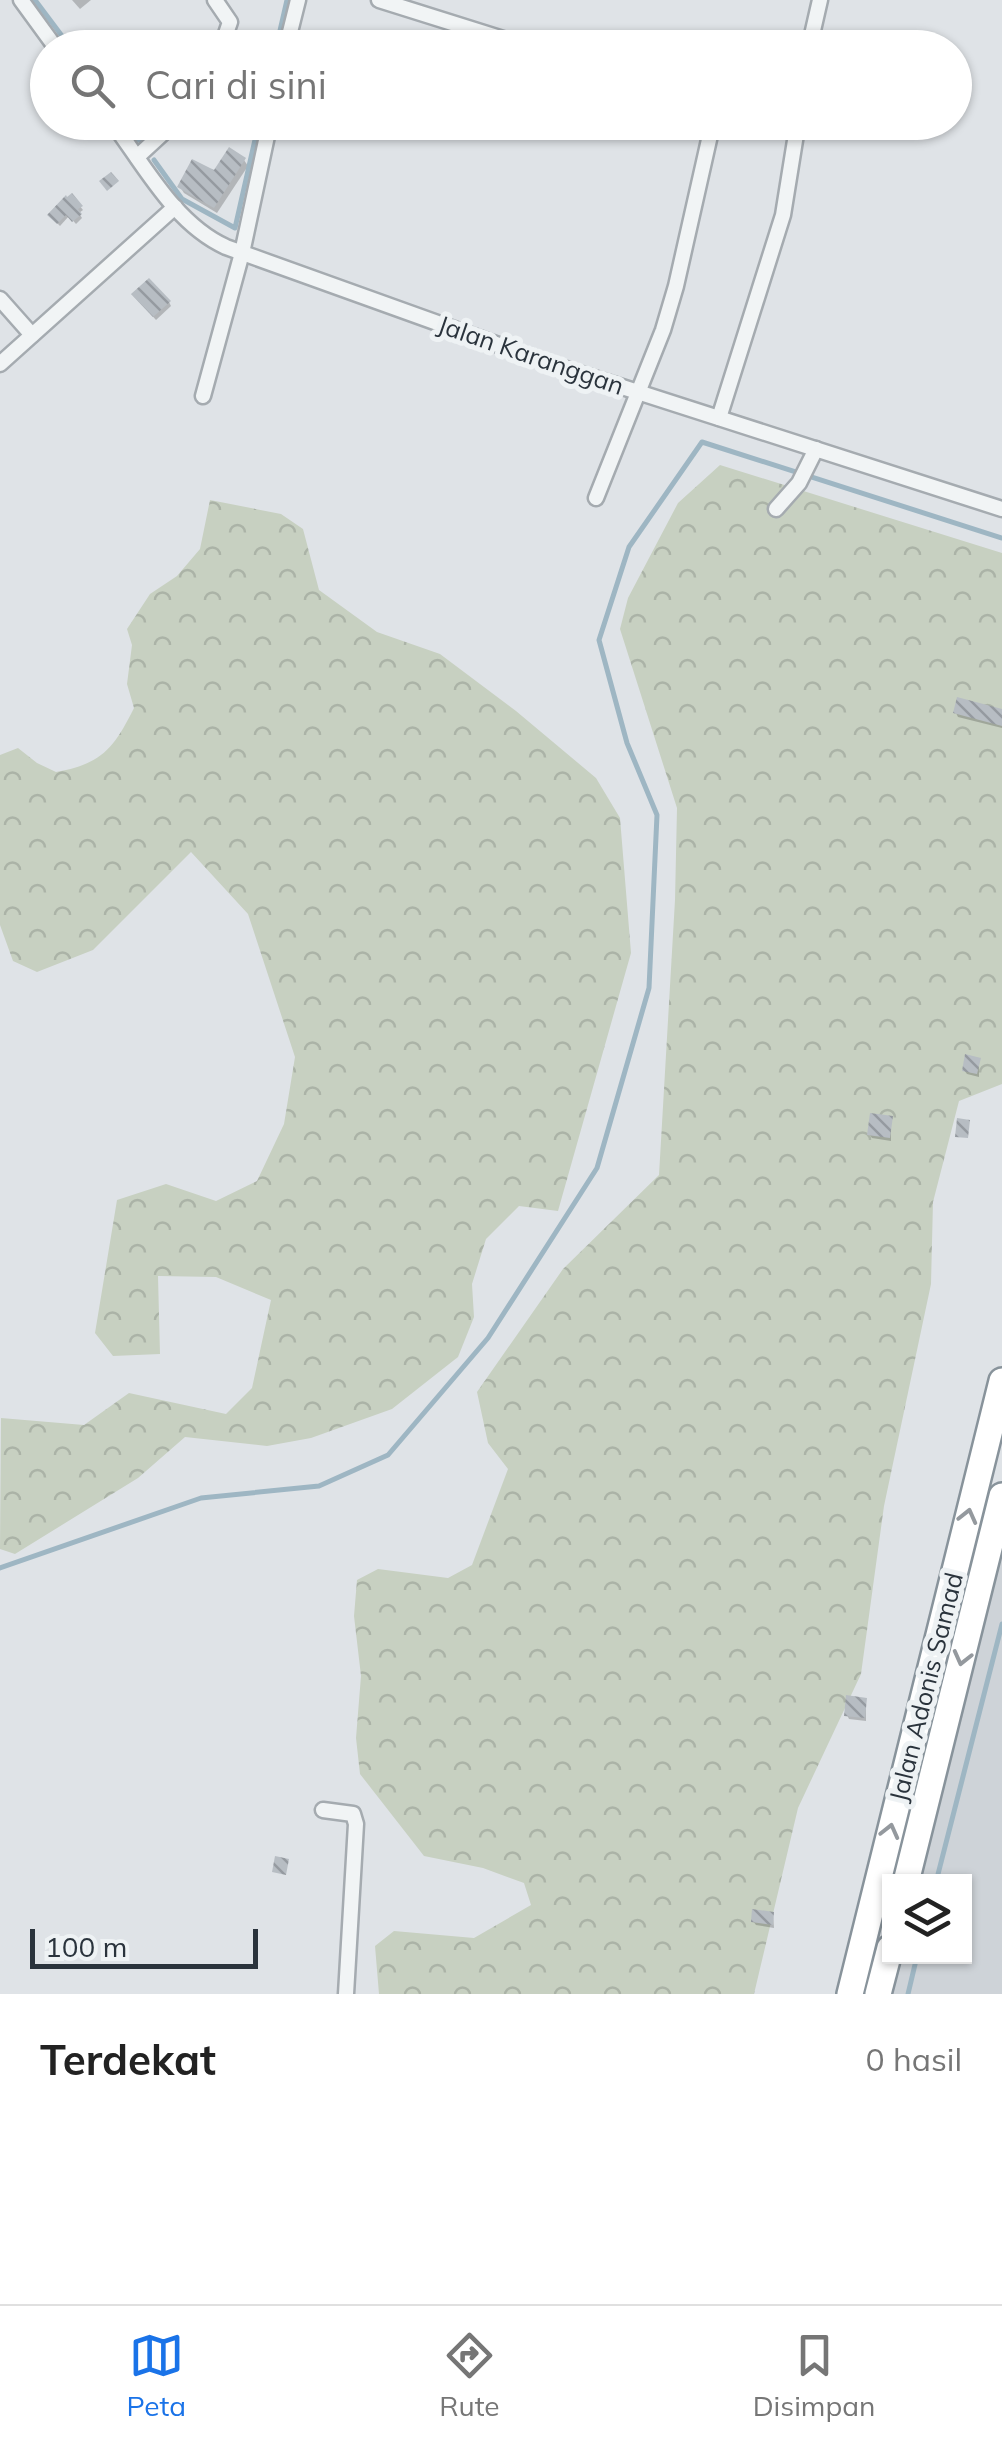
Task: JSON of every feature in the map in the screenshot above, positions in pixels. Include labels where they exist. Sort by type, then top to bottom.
[{"type":"highway","name":"Jalan Adonis Samad","points":[[850,1994],[1002,1380]]},
{"type":"highway","name":"Jalan Adonis Samad","points":[[908,1874],[1002,1496]]},
{"type":"highway","points":[[878,1994],[886,1964]]},
{"type":"street","points":[[21,0],[43,30]]},
{"type":"street","points":[[215,0],[230,22],[228,30]]},
{"type":"street","points":[[290,30],[298,0]]},
{"type":"street","points":[[378,0],[474,30]]},
{"type":"street","points":[[813,30],[820,0]]},
{"type":"street","name":"Jalan Karanggan","points":[[125,140],[175,207],[204,235],[242,253],[636,391],[1002,509]]},
{"type":"street","points":[[138,157],[156,140]]},
{"type":"street","points":[[203,396],[242,253],[266,140]]},
{"type":"street","points":[[596,498],[676,286],[709,140]]},
{"type":"street","points":[[719,418],[783,215],[795,140]]},
{"type":"street","points":[[0,364],[175,207]]},
{"type":"street","points":[[0,299],[32,335]]},
{"type":"street","points":[[776,510],[799,483],[816,449]]},
{"type":"street","points":[[323,1810],[352,1814],[356,1824],[346,1994]]},
{"type":"shaded area","points":[[1002,1534],[1002,1994],[888,1994],[895,1964],[972,1964],[972,1874],[917,1874]]},
{"type":"green space","points":[[720,465],[1002,553],[1002,1084],[959,1101],[933,1202],[931,1284],[884,1506],[861,1674],[798,1808],[754,1994],[379,1994],[375,1946],[394,1931],[474,1938],[531,1905],[524,1883],[483,1868],[424,1856],[360,1774],[356,1738],[361,1676],[354,1616],[357,1580],[378,1569],[448,1578],[472,1565],[508,1469],[488,1443],[477,1392],[563,1269],[659,1175],[677,808],[620,629],[628,598],[678,503]]},
{"type":"green space","points":[[210,500],[281,514],[303,529],[319,590],[377,632],[440,654],[596,778],[620,818],[631,953],[558,1211],[519,1206],[486,1239],[472,1284],[474,1317],[458,1357],[392,1409],[311,1438],[267,1446],[185,1437],[138,1478],[15,1554],[0,1549],[1,1418],[84,1425],[129,1393],[226,1414],[252,1388],[271,1300],[216,1277],[158,1276],[160,1354],[113,1356],[95,1333],[117,1200],[166,1184],[216,1201],[257,1181],[284,1124],[295,1057],[248,914],[191,852],[93,950],[37,972],[13,961],[0,925],[0,755],[18,748],[56,772],[96,759],[113,744],[134,708],[127,684],[132,645],[127,629],[150,594],[177,576],[200,549]]},
{"type":"building","points":[[229,147],[246,158],[214,208],[177,187],[192,159],[214,170]]},
{"type":"building","points":[[111,172],[119,181],[107,191],[99,181]]},
{"type":"building","points":[[72,193],[83,206],[78,209],[82,214],[72,222],[66,215],[57,224],[47,215]]},
{"type":"building","points":[[149,278],[171,301],[153,317],[131,294]]},
{"type":"building","points":[[957,697],[1002,709],[1002,726],[953,713]]},
{"type":"building","points":[[965,1054],[981,1058],[977,1074],[962,1071]]},
{"type":"building","points":[[870,1113],[893,1116],[890,1138],[867,1135]]},
{"type":"building","points":[[957,1118],[970,1120],[968,1138],[955,1137]]},
{"type":"building","points":[[846,1695],[867,1698],[865,1718],[844,1716]]},
{"type":"building","points":[[275,1856],[289,1859],[286,1875],[272,1872]]},
{"type":"building","points":[[752,1909],[774,1912],[773,1925],[751,1922]]},
{"type":"waterway","points":[[35,0],[58,30]]},
{"type":"waterway","points":[[280,30],[287,0]]},
{"type":"waterway","points":[[154,160],[182,199],[235,228],[255,140]]},
{"type":"waterway","points":[[0,1568],[201,1498],[319,1486],[388,1455],[488,1338],[597,1168],[649,988],[657,815],[627,743],[599,640],[629,547],[702,442],[1002,538]]},
{"type":"waterway","points":[[938,1874],[1002,1624]]},
{"type":"waterway","points":[[908,1994],[915,1964]]}]
